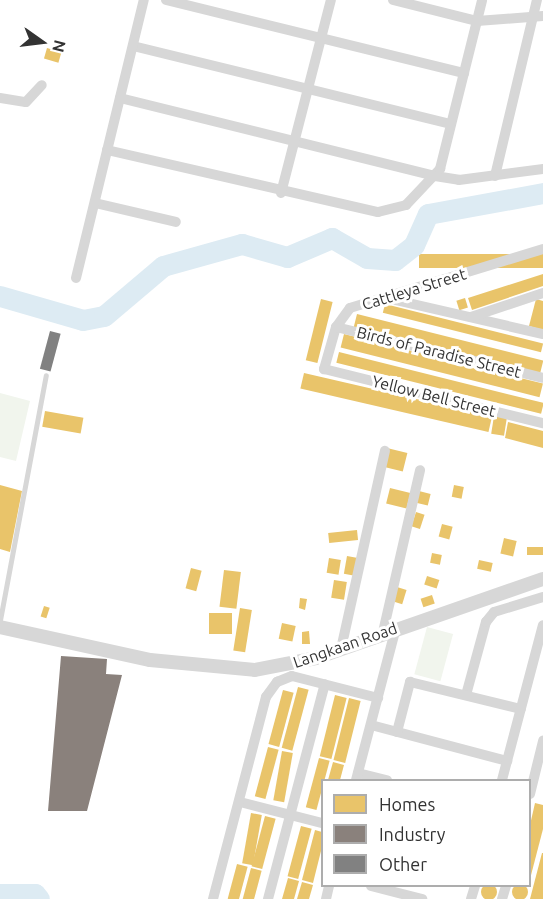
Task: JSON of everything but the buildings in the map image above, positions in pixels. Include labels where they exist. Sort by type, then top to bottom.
[{"type":"street","points":[[76,278],[144,0]]},
{"type":"street","points":[[166,0],[464,73]]},
{"type":"street","points":[[281,193],[331,0]]},
{"type":"street","points":[[393,0],[477,21],[538,16]]},
{"type":"street","points":[[108,150],[281,193],[378,212],[406,206],[435,176],[451,124],[482,0]]},
{"type":"street","points":[[495,176],[538,16],[537,0]]},
{"type":"street","points":[[133,46],[451,124]]},
{"type":"street","points":[[0,98],[26,102],[42,85]]},
{"type":"street","points":[[120,98],[435,176],[495,176],[543,169]]},
{"type":"street","points":[[95,204],[176,222]]},
{"type":"street","name":"Cattleya Street","points":[[324,369],[336,327],[350,308],[391,299],[543,249]]},
{"type":"street","points":[[470,317],[543,293]]},
{"type":"street","points":[[391,299],[543,334]]},
{"type":"street","name":"Birds of Paradise Street","points":[[336,327],[543,378]]},
{"type":"street","name":"Yellow Bell Street","points":[[324,369],[543,423]]},
{"type":"street","points":[[341,649],[385,451]]},
{"type":"street","points":[[377,779],[357,777],[378,698],[420,470]]},
{"type":"street","name":"Langkaan Road","points":[[0,627],[150,660],[255,670],[341,649],[390,630],[543,579]]},
{"type":"street","points":[[466,695],[486,622],[494,612],[543,597]]},
{"type":"street","points":[[502,779],[543,625]]},
{"type":"street","points":[[213,899],[266,698],[277,682],[292,676],[378,698]]},
{"type":"street","points":[[397,732],[410,682],[521,709]]},
{"type":"street","points":[[268,899],[325,684]]},
{"type":"street","points":[[371,725],[507,761]]},
{"type":"street","points":[[531,788],[543,741]]},
{"type":"street","points":[[240,802],[321,823]]},
{"type":"street","points":[[377,887],[422,899]]},
{"type":"lane","points":[[0,620],[46,375]]},
{"type":"shaded area","points":[[0,393],[30,401],[16,461],[0,457]]},
{"type":"shaded area","points":[[427,627],[453,634],[440,681],[414,674]]},
{"type":"waterway","points":[[0,296],[83,320],[104,316],[163,266],[242,244],[287,257],[332,238],[367,258],[395,260],[414,245],[428,214],[543,193]]},
{"type":"waterway","points":[[0,894],[35,894],[39,899]]}]
